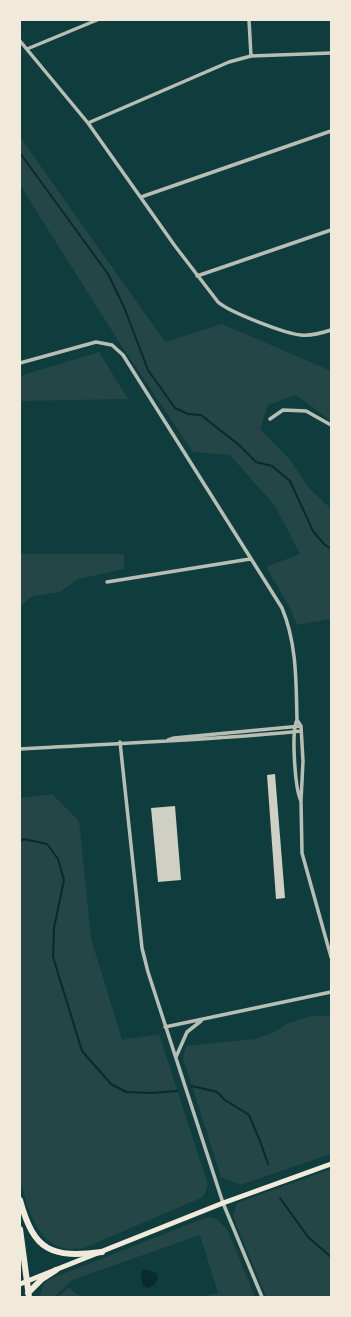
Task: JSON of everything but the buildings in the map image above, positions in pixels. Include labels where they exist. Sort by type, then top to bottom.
[{"type":"main road","points":[[20,1284],[223,1203],[331,1164]]},
{"type":"main road","points":[[20,1200],[31,1230],[39,1241],[48,1248],[70,1255],[102,1252]]},
{"type":"main road","points":[[20,1229],[29,1295]]},
{"type":"main road","points":[[29,1295],[42,1279],[56,1270]]},
{"type":"street","points":[[27,49],[97,20]]},
{"type":"street","points":[[249,20],[251,56]]},
{"type":"street","points":[[20,41],[88,123],[197,276],[218,302],[228,309],[290,334],[308,335],[331,330]]},
{"type":"street","points":[[88,123],[229,62],[251,56],[331,53]]},
{"type":"street","points":[[141,197],[331,131]]},
{"type":"street","points":[[197,276],[331,230]]},
{"type":"street","points":[[20,363],[96,342],[105,342],[118,350],[123,355],[282,608],[288,622],[295,670],[297,720],[301,728],[303,761],[301,801],[302,853],[331,957]]},
{"type":"street","points":[[270,419],[283,410],[306,411],[331,425]]},
{"type":"street","points":[[106,582],[250,559]]},
{"type":"street","points":[[297,720],[293,727],[296,783],[301,801]]},
{"type":"street","points":[[167,741],[174,738],[293,727],[301,728]]},
{"type":"street","points":[[20,749],[120,742],[192,741],[294,732],[301,728]]},
{"type":"street","points":[[120,742],[142,948],[148,972],[223,1203],[262,1297]]},
{"type":"street","points":[[165,1027],[331,992]]},
{"type":"street","points":[[175,1058],[187,1032],[204,1019]]},
{"type":"shaded area","points":[[20,137],[165,342],[222,324],[331,371],[331,421],[296,395],[268,405],[260,429],[291,461],[308,487],[331,509],[331,619],[297,625],[290,608],[266,567],[300,554],[275,506],[230,455],[193,452],[119,342],[20,185]]},
{"type":"shaded area","points":[[99,352],[128,399],[20,401],[20,376]]},
{"type":"shaded area","points":[[20,554],[124,554],[124,569],[78,579],[60,592],[33,596],[20,606]]},
{"type":"shaded area","points":[[52,794],[79,821],[91,938],[122,1040],[159,1034],[208,1185],[203,1197],[84,1248],[71,1249],[58,1246],[48,1240],[41,1232],[30,1212],[20,1179],[20,798]]},
{"type":"shaded area","points":[[311,1016],[331,1016],[331,1154],[240,1185],[221,1177],[183,1058],[186,1046],[255,1039],[277,1031],[286,1024]]},
{"type":"shaded area","points":[[331,1169],[331,1297],[266,1297],[233,1216],[237,1203]]},
{"type":"shaded area","points":[[210,1217],[218,1220],[228,1231],[255,1297],[200,1297],[218,1293],[200,1235],[72,1280],[54,1297],[39,1297],[45,1282],[50,1279]]},
{"type":"shaded area","points":[[143,1269],[157,1273],[158,1279],[154,1285],[147,1288],[143,1286],[141,1275]]},
{"type":"shaded area","points":[[70,1287],[73,1292],[83,1297],[58,1297]]},
{"type":"waterway","points":[[20,153],[108,274],[124,307],[148,370],[175,408],[188,414],[201,415],[239,445],[256,462],[272,466],[290,481],[313,531],[324,544],[331,549]]},
{"type":"waterway","points":[[20,841],[24,839],[47,844],[58,859],[64,880],[54,928],[53,957],[82,1051],[111,1084],[126,1092],[151,1093],[177,1091]]},
{"type":"waterway","points":[[192,1086],[217,1092],[225,1100],[249,1115],[268,1164]]},
{"type":"waterway","points":[[280,1198],[308,1237],[331,1257]]}]
